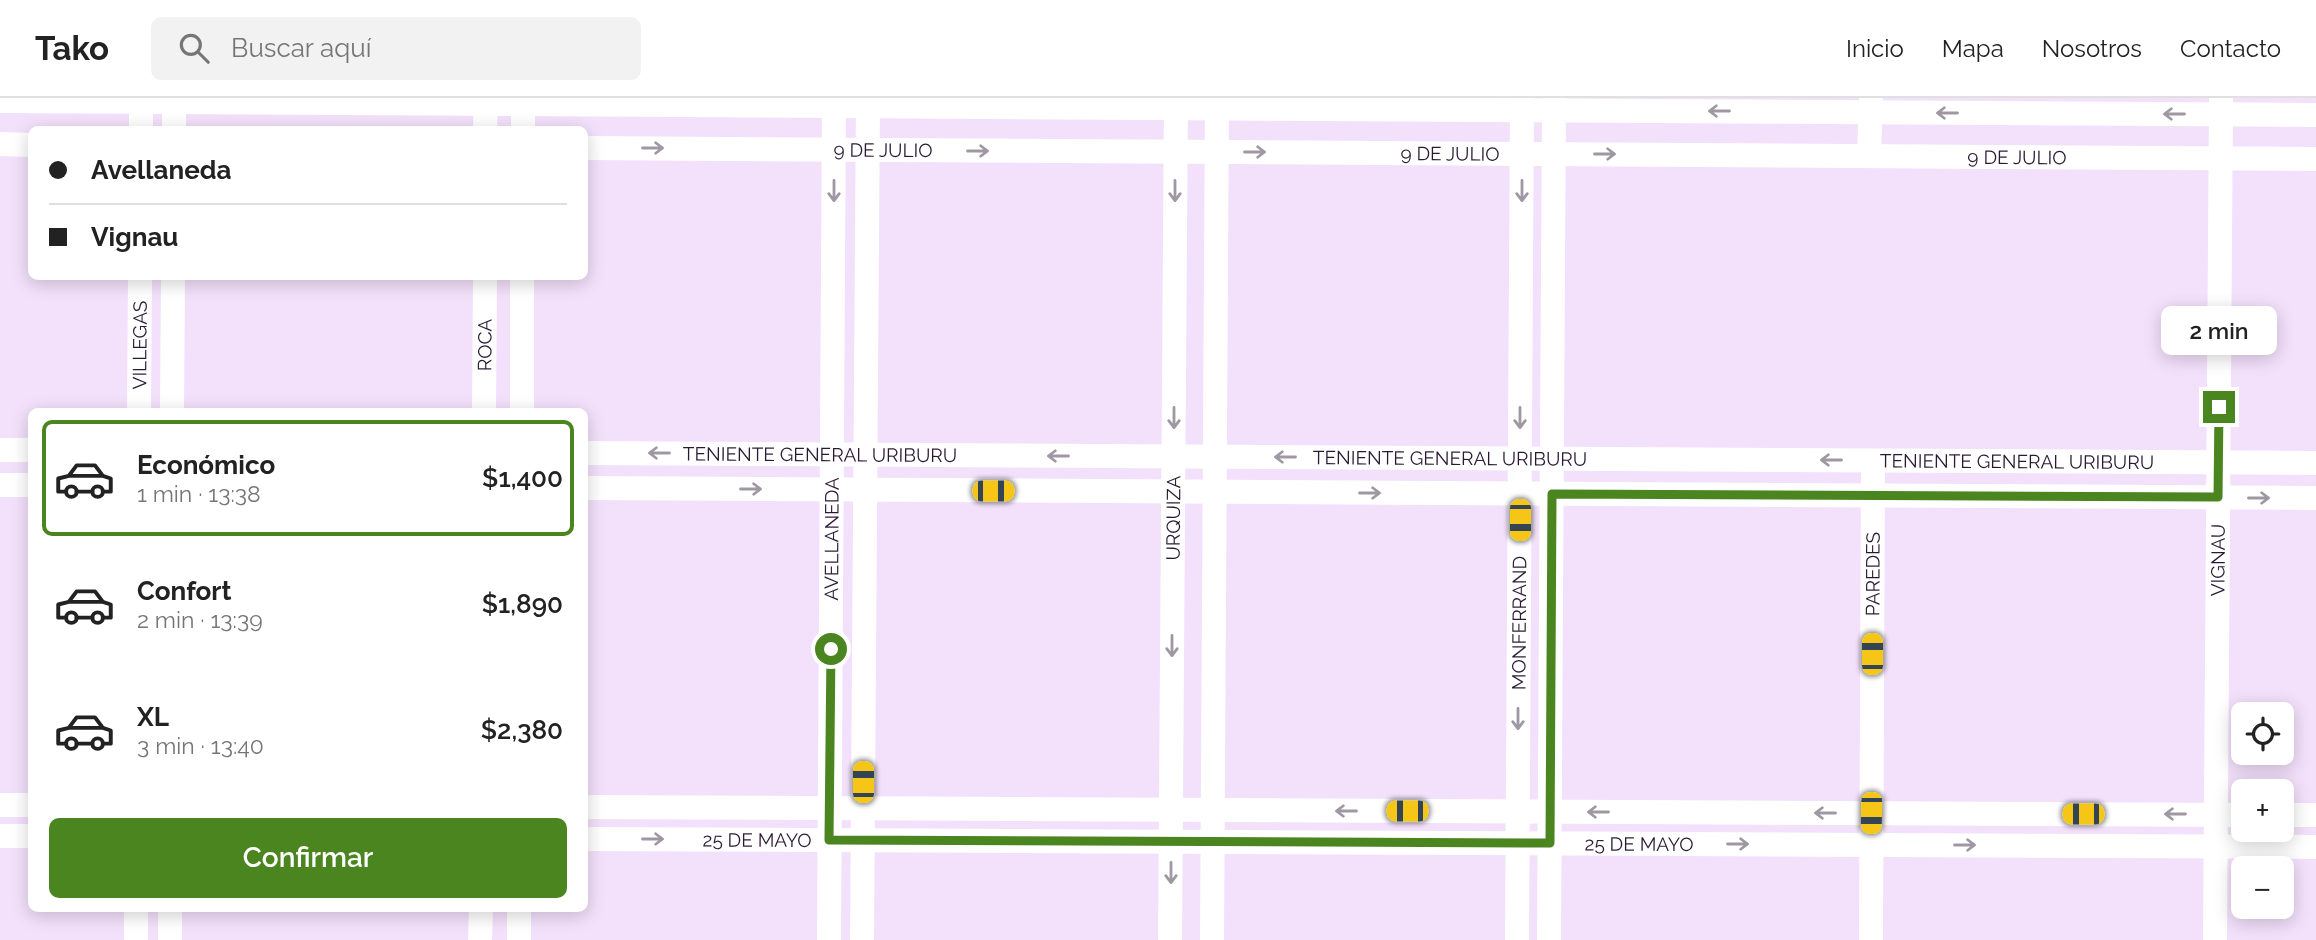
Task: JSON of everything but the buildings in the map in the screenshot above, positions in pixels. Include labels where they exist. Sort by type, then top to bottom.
[{"type":"street","points":[[141,100],[141,126]]},
{"type":"street","points":[[174,100],[174,126]]},
{"type":"street","points":[[0,101],[2221,106],[2316,115]]},
{"type":"street","points":[[485,126],[486,101]]},
{"type":"street","points":[[523,101],[523,126]]},
{"type":"street","name":"AVELLANEDA","points":[[829,940],[834,102]]},
{"type":"street","name":"AVELLANEDA","points":[[862,940],[867,102]]},
{"type":"street","name":"URQUIZA","points":[[1170,940],[1176,103]]},
{"type":"street","points":[[1212,940],[1217,103]]},
{"type":"street","name":"MONFERRAND","points":[[1517,940],[1522,104]]},
{"type":"street","name":"MONFERRAND","points":[[1549,940],[1554,104]]},
{"type":"street","points":[[1869,156],[1870,105]]},
{"type":"street","name":"VIGNAU","points":[[2215,940],[2221,106]]},
{"type":"street","points":[[0,144],[28,145]]},
{"type":"street","name":"9 DE JULIO","points":[[588,148],[2316,159]]},
{"type":"street","name":"VILLEGAS","points":[[139,408],[140,280]]},
{"type":"street","name":"VILLEGAS","points":[[172,408],[173,280]]},
{"type":"street","name":"ROCA","points":[[484,408],[485,280]]},
{"type":"street","name":"ROCA","points":[[522,280],[522,408]]},
{"type":"street","points":[[0,450],[28,450]]},
{"type":"street","name":"TENIENTE GENERAL URIBURU","points":[[588,453],[2316,463]]},
{"type":"street","name":"PAREDES","points":[[1871,940],[1873,461]]},
{"type":"street","points":[[0,485],[28,485]]},
{"type":"street","name":"TENIENTE GENERAL URIBURU","points":[[588,488],[2316,498]]},
{"type":"street","points":[[0,805],[28,805]]},
{"type":"street","name":"25 DE MAYO","points":[[588,807],[2231,815]]},
{"type":"street","points":[[2294,815],[2316,815]]},
{"type":"street","points":[[0,836],[28,836]]},
{"type":"street","name":"25 DE MAYO","points":[[588,839],[2316,846]]},
{"type":"street","points":[[136,912],[136,940]]},
{"type":"street","points":[[170,912],[170,940]]},
{"type":"street","points":[[480,940],[481,912]]},
{"type":"street","points":[[519,912],[519,940]]},
{"type":"route","points":[[831,649],[829,840],[1550,843],[1552,494],[2218,497],[2219,407]]}]
